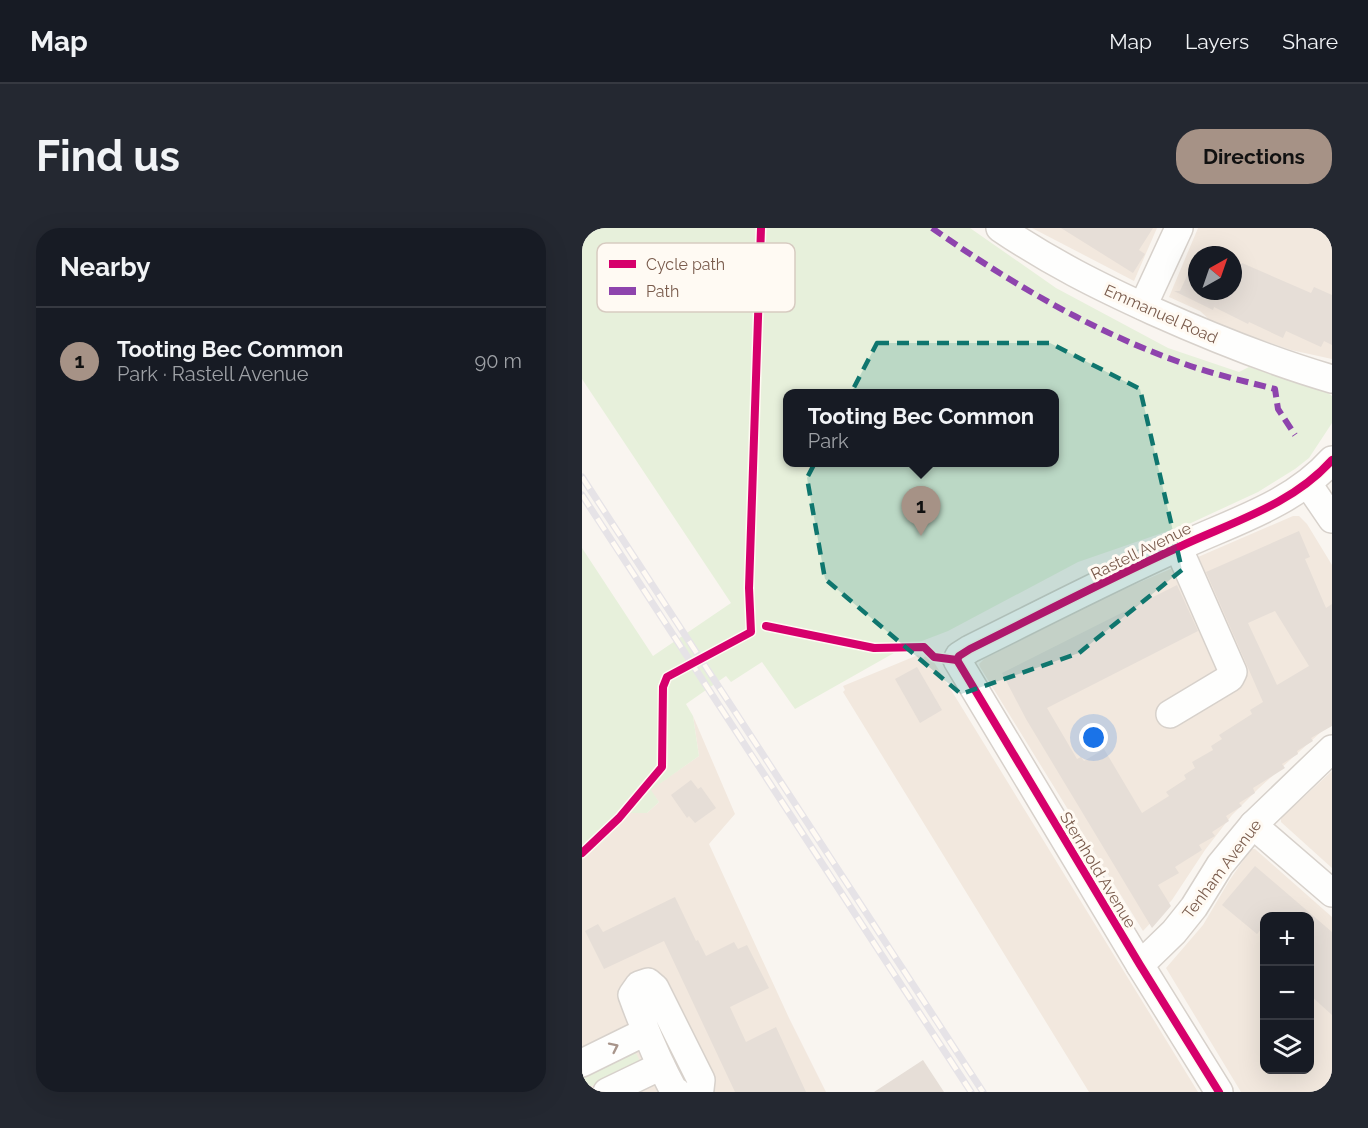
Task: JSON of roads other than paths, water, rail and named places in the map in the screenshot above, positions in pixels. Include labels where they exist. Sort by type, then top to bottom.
[{"type":"street","name":"Emmanuel Road","points":[[1000,228],[1074,274],[1143,306],[1248,352],[1332,379]]},
{"type":"street","points":[[1143,306],[1179,228]]},
{"type":"street","name":"Rastell Avenue","points":[[957,660],[970,649],[1178,547],[1288,498],[1308,484],[1332,460]]},
{"type":"street","points":[[1308,484],[1332,519]]},
{"type":"street","points":[[1170,714],[1230,678],[1233,672],[1178,547]]},
{"type":"street","name":"Sternhold Avenue","points":[[957,660],[1219,1092]]},
{"type":"street","name":"Tenham Avenue","points":[[1140,965],[1159,948],[1194,907],[1221,865],[1253,825],[1332,749]]},
{"type":"street","points":[[1253,825],[1332,893]]},
{"type":"street","points":[[677,1092],[661,1066],[645,1032],[632,995],[639,985],[648,982],[655,988],[701,1080],[700,1089],[697,1092]]},
{"type":"street","points":[[582,1063],[645,1032]]},
{"type":"street","points":[[607,1092],[661,1066]]},
{"type":"railway","points":[[582,477],[983,1092]]},
{"type":"railway","points":[[582,495],[971,1092]]},
{"type":"place","name":"Tooting Bec Common","points":[[921,536]]}]
